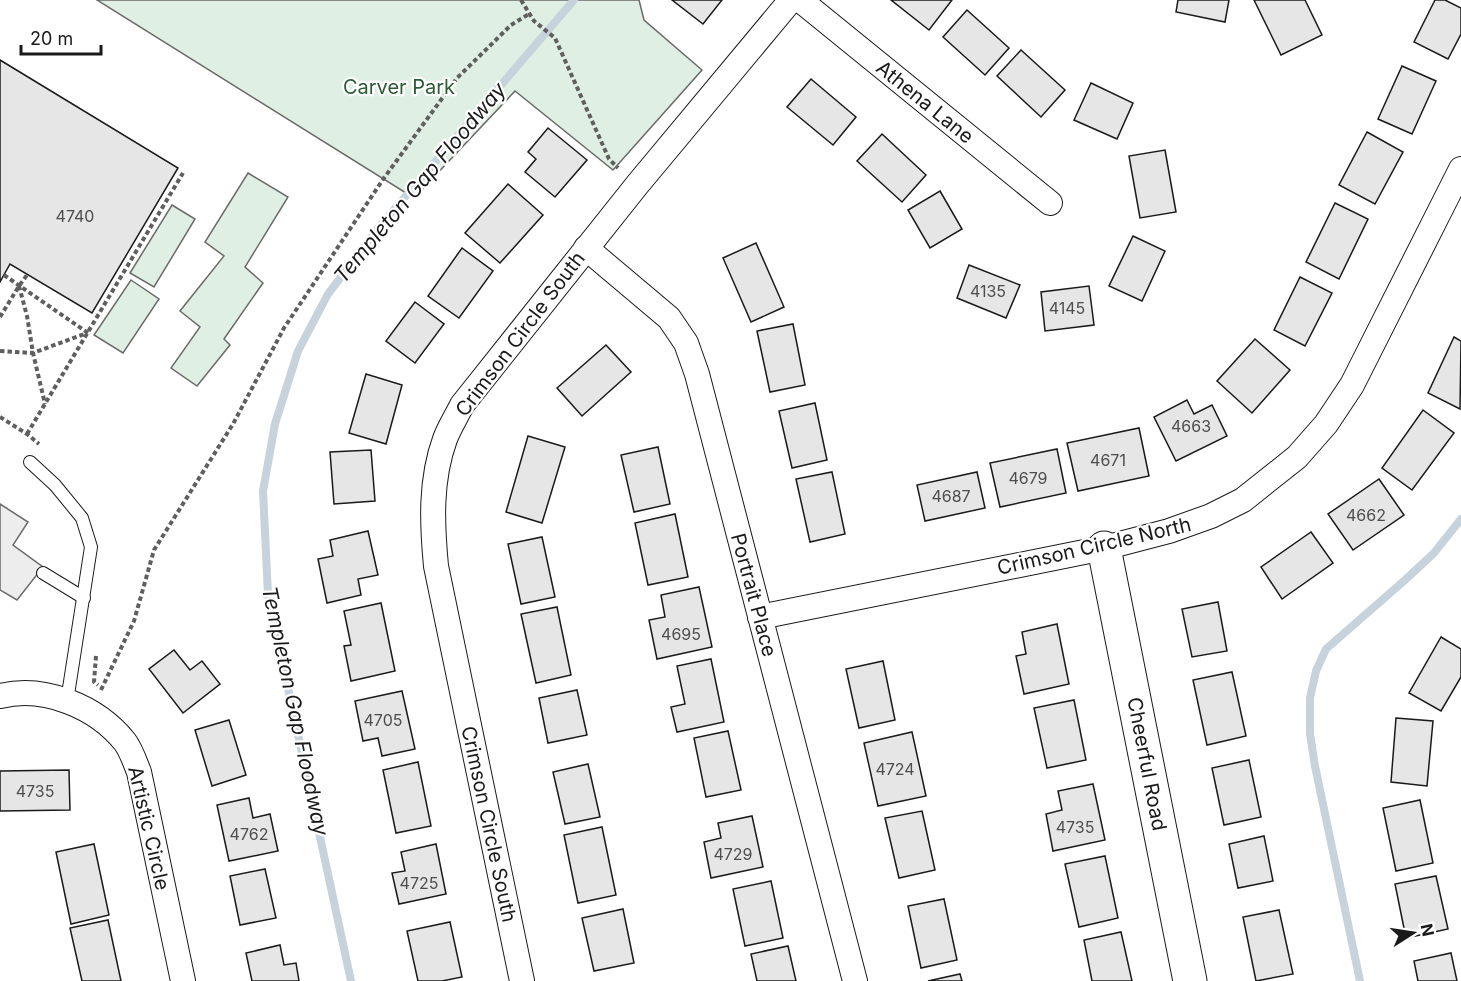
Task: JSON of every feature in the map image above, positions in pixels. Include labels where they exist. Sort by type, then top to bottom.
[{"type":"street","name":"Crimson Circle South","points":[[522,981],[436,566],[432,504],[437,468],[445,439],[462,405],[637,185],[790,0]]},
{"type":"street","name":"Athena Lane","points":[[800,0],[1050,203]]},
{"type":"street","name":"Crimson Circle North","points":[[760,617],[1104,548],[1169,531],[1211,516],[1243,500],[1297,457],[1326,424],[1352,385],[1461,169]]},
{"type":"street","name":"Portrait Place","points":[[586,248],[669,318],[686,343],[697,374],[855,981]]},
{"type":"street","name":"Cheerful Road","points":[[1104,548],[1190,981]]},
{"type":"street","name":"Artistic Circle","points":[[0,696],[25,693],[67,701],[89,712],[110,727],[126,744],[139,771],[183,981]]},
{"type":"lane","points":[[30,462],[55,485],[82,518],[91,547],[67,701]]},
{"type":"lane","points":[[43,573],[84,597]]},
{"type":"path","points":[[521,0],[534,21],[555,38],[609,159],[621,171]]},
{"type":"path","points":[[99,692],[134,621],[154,550],[233,424],[284,328],[384,178],[457,78],[511,25],[529,14]]},
{"type":"path","points":[[27,435],[183,173]]},
{"type":"path","points":[[4,275],[88,333]]},
{"type":"path","points":[[0,317],[27,275]]},
{"type":"path","points":[[19,286],[45,404]]},
{"type":"path","points":[[0,351],[33,353],[88,333]]},
{"type":"green space","name":"Carver Park","points":[[97,0],[639,0],[644,20],[702,70],[613,170],[515,91],[414,198]]},
{"type":"green space","points":[[248,173],[288,197],[245,267],[263,283],[224,339],[230,345],[197,386],[171,368],[200,327],[180,311],[224,256],[205,242]]},
{"type":"green space","points":[[172,205],[195,219],[154,287],[130,273]]},
{"type":"green space","points":[[131,280],[159,299],[123,353],[94,335]]},
{"type":"shaded area","points":[[0,504],[28,522],[13,545],[43,567],[17,600],[0,590]]},
{"type":"building","points":[[672,0],[722,0],[703,24]]},
{"type":"building","points":[[891,0],[952,0],[929,30]]},
{"type":"building","points":[[1178,0],[1229,0],[1225,22],[1176,12]]},
{"type":"building","points":[[1254,0],[1305,0],[1322,35],[1281,55]]},
{"type":"building","points":[[1435,0],[1445,0],[1461,8],[1461,34],[1448,59],[1414,42]]},
{"type":"building","points":[[967,10],[1009,48],[985,75],[943,37]]},
{"type":"building","points":[[1021,50],[1065,90],[1041,117],[997,76]]},
{"type":"building","points":[[0,60],[178,168],[92,313],[10,264],[0,282]]},
{"type":"building","points":[[1402,66],[1436,81],[1412,134],[1378,119]]},
{"type":"building","points":[[811,79],[856,117],[833,145],[787,107]]},
{"type":"building","points":[[1091,83],[1133,103],[1117,139],[1074,120]]},
{"type":"building","points":[[548,128],[587,160],[555,197],[525,172],[536,159],[528,152]]},
{"type":"building","points":[[1367,132],[1403,152],[1375,204],[1339,185]]},
{"type":"building","points":[[882,134],[926,175],[902,202],[857,161]]},
{"type":"building","points":[[1165,150],[1176,212],[1140,218],[1129,156]]},
{"type":"building","points":[[508,184],[543,215],[500,263],[465,233]]},
{"type":"building","points":[[940,191],[962,229],[930,248],[908,210]]},
{"type":"building","points":[[1335,203],[1368,219],[1339,279],[1306,262]]},
{"type":"building","points":[[1133,236],[1165,251],[1142,301],[1109,286]]},
{"type":"building","points":[[756,243],[784,307],[751,322],[723,258]]},
{"type":"building","points":[[462,248],[493,271],[459,318],[428,296]]},
{"type":"building","points":[[969,265],[1020,285],[1006,318],[957,298]]},
{"type":"building","points":[[1300,277],[1332,293],[1305,346],[1274,330]]},
{"type":"building","points":[[1089,286],[1094,325],[1045,331],[1041,292]]},
{"type":"building","points":[[415,302],[444,324],[415,363],[386,341]]},
{"type":"building","points":[[793,324],[805,385],[770,392],[757,331]]},
{"type":"building","points":[[1454,337],[1461,341],[1460,409],[1428,393]]},
{"type":"building","points":[[1255,339],[1290,370],[1252,413],[1217,381]]},
{"type":"building","points":[[606,345],[631,372],[582,416],[557,388]]},
{"type":"building","points":[[366,374],[402,385],[386,444],[349,433]]},
{"type":"building","points":[[1187,400],[1194,414],[1212,405],[1227,436],[1176,461],[1154,417]]},
{"type":"building","points":[[815,403],[827,460],[792,468],[779,411]]},
{"type":"building","points":[[1423,410],[1454,433],[1412,490],[1382,468]]},
{"type":"building","points":[[1139,428],[1149,476],[1078,491],[1067,443]]},
{"type":"building","points":[[528,436],[565,447],[542,523],[506,512]]},
{"type":"building","points":[[658,447],[670,504],[634,512],[621,455]]},
{"type":"building","points":[[1057,449],[1066,493],[1000,507],[990,463]]},
{"type":"building","points":[[371,450],[375,501],[334,504],[330,452]]},
{"type":"building","points":[[832,472],[845,534],[810,542],[796,479]]},
{"type":"building","points":[[977,472],[985,508],[925,521],[917,485]]},
{"type":"building","points":[[1379,479],[1404,515],[1353,550],[1328,514]]},
{"type":"building","points":[[675,514],[688,577],[648,585],[635,523]]},
{"type":"building","points":[[368,531],[378,575],[358,579],[361,595],[327,603],[318,559],[333,556],[330,540]]},
{"type":"building","points":[[1311,532],[1333,563],[1282,599],[1261,567]]},
{"type":"building","points":[[542,537],[555,597],[521,604],[508,544]]},
{"type":"building","points":[[699,587],[712,647],[657,659],[649,620],[665,617],[661,595]]},
{"type":"building","points":[[1218,602],[1227,651],[1192,657],[1182,609]]},
{"type":"building","points":[[381,603],[395,671],[351,681],[344,646],[351,645],[344,611]]},
{"type":"building","points":[[557,607],[571,675],[536,683],[521,614]]},
{"type":"building","points":[[1057,624],[1069,684],[1024,694],[1016,656],[1026,654],[1022,632]]},
{"type":"building","points":[[1441,637],[1461,649],[1461,677],[1441,711],[1409,693]]},
{"type":"building","points":[[174,650],[190,670],[202,661],[220,684],[183,713],[149,669]]},
{"type":"building","points":[[711,659],[724,722],[677,732],[671,707],[685,704],[677,666]]},
{"type":"building","points":[[883,661],[895,720],[859,728],[846,669]]},
{"type":"building","points":[[1232,672],[1246,736],[1207,745],[1193,680]]},
{"type":"building","points":[[577,690],[587,735],[548,743],[539,698]]},
{"type":"building","points":[[402,691],[415,749],[382,756],[378,738],[363,741],[355,701]]},
{"type":"building","points":[[1074,700],[1086,760],[1047,768],[1034,708]]},
{"type":"building","points":[[1396,718],[1433,721],[1427,786],[1391,782]]},
{"type":"building","points":[[229,720],[246,775],[212,786],[195,730]]},
{"type":"building","points":[[728,731],[741,790],[706,797],[694,738]]},
{"type":"building","points":[[912,732],[926,796],[878,806],[864,743]]},
{"type":"building","points":[[1249,760],[1261,817],[1224,825],[1212,768]]},
{"type":"building","points":[[418,762],[431,826],[396,833],[383,770]]},
{"type":"building","points":[[588,764],[600,817],[565,824],[553,772]]},
{"type":"building","points":[[69,770],[70,810],[0,811],[0,771]]},
{"type":"building","points":[[1093,784],[1105,840],[1053,851],[1046,814],[1062,810],[1058,791]]},
{"type":"building","points":[[249,798],[253,818],[270,814],[278,851],[229,861],[217,805]]},
{"type":"building","points":[[1420,800],[1433,863],[1396,871],[1383,808]]},
{"type":"building","points":[[922,811],[935,870],[899,878],[885,818]]},
{"type":"building","points":[[752,816],[763,867],[711,878],[704,842],[721,838],[718,823]]},
{"type":"building","points":[[602,827],[616,895],[578,903],[564,835]]},
{"type":"building","points":[[1264,836],[1273,881],[1238,888],[1229,844]]},
{"type":"building","points":[[94,844],[109,915],[71,924],[56,852]]},
{"type":"building","points":[[436,844],[446,894],[399,904],[392,873],[405,871],[401,852]]},
{"type":"building","points":[[1105,856],[1118,918],[1079,927],[1065,864]]},
{"type":"building","points":[[265,869],[276,918],[240,925],[230,876]]},
{"type":"building","points":[[1436,876],[1448,929],[1406,938],[1395,884]]},
{"type":"building","points":[[771,881],[783,938],[745,946],[733,889]]},
{"type":"building","points":[[944,899],[957,960],[921,968],[908,906]]},
{"type":"building","points":[[623,909],[634,963],[594,971],[582,918]]},
{"type":"building","points":[[1279,910],[1293,974],[1256,981],[1243,917]]},
{"type":"building","points":[[108,920],[121,981],[82,981],[70,928]]},
{"type":"building","points":[[450,922],[462,977],[442,981],[418,981],[407,931]]},
{"type":"building","points":[[1121,932],[1132,981],[1092,981],[1084,940]]},
{"type":"building","points":[[280,945],[284,965],[296,963],[299,981],[252,981],[246,953]]},
{"type":"building","points":[[788,946],[796,981],[757,981],[751,954]]},
{"type":"building","points":[[1451,953],[1457,981],[1418,981],[1414,961]]},
{"type":"building","points":[[960,974],[962,981],[928,981]]},
{"type":"waterway","name":"Templeton Gap Floodway","points":[[351,981],[268,595],[263,491],[275,424],[298,351],[328,294],[380,226],[574,0]]},
{"type":"waterway","points":[[1360,981],[1315,766],[1310,734],[1310,698],[1316,671],[1326,649],[1434,553],[1461,519]]}]
